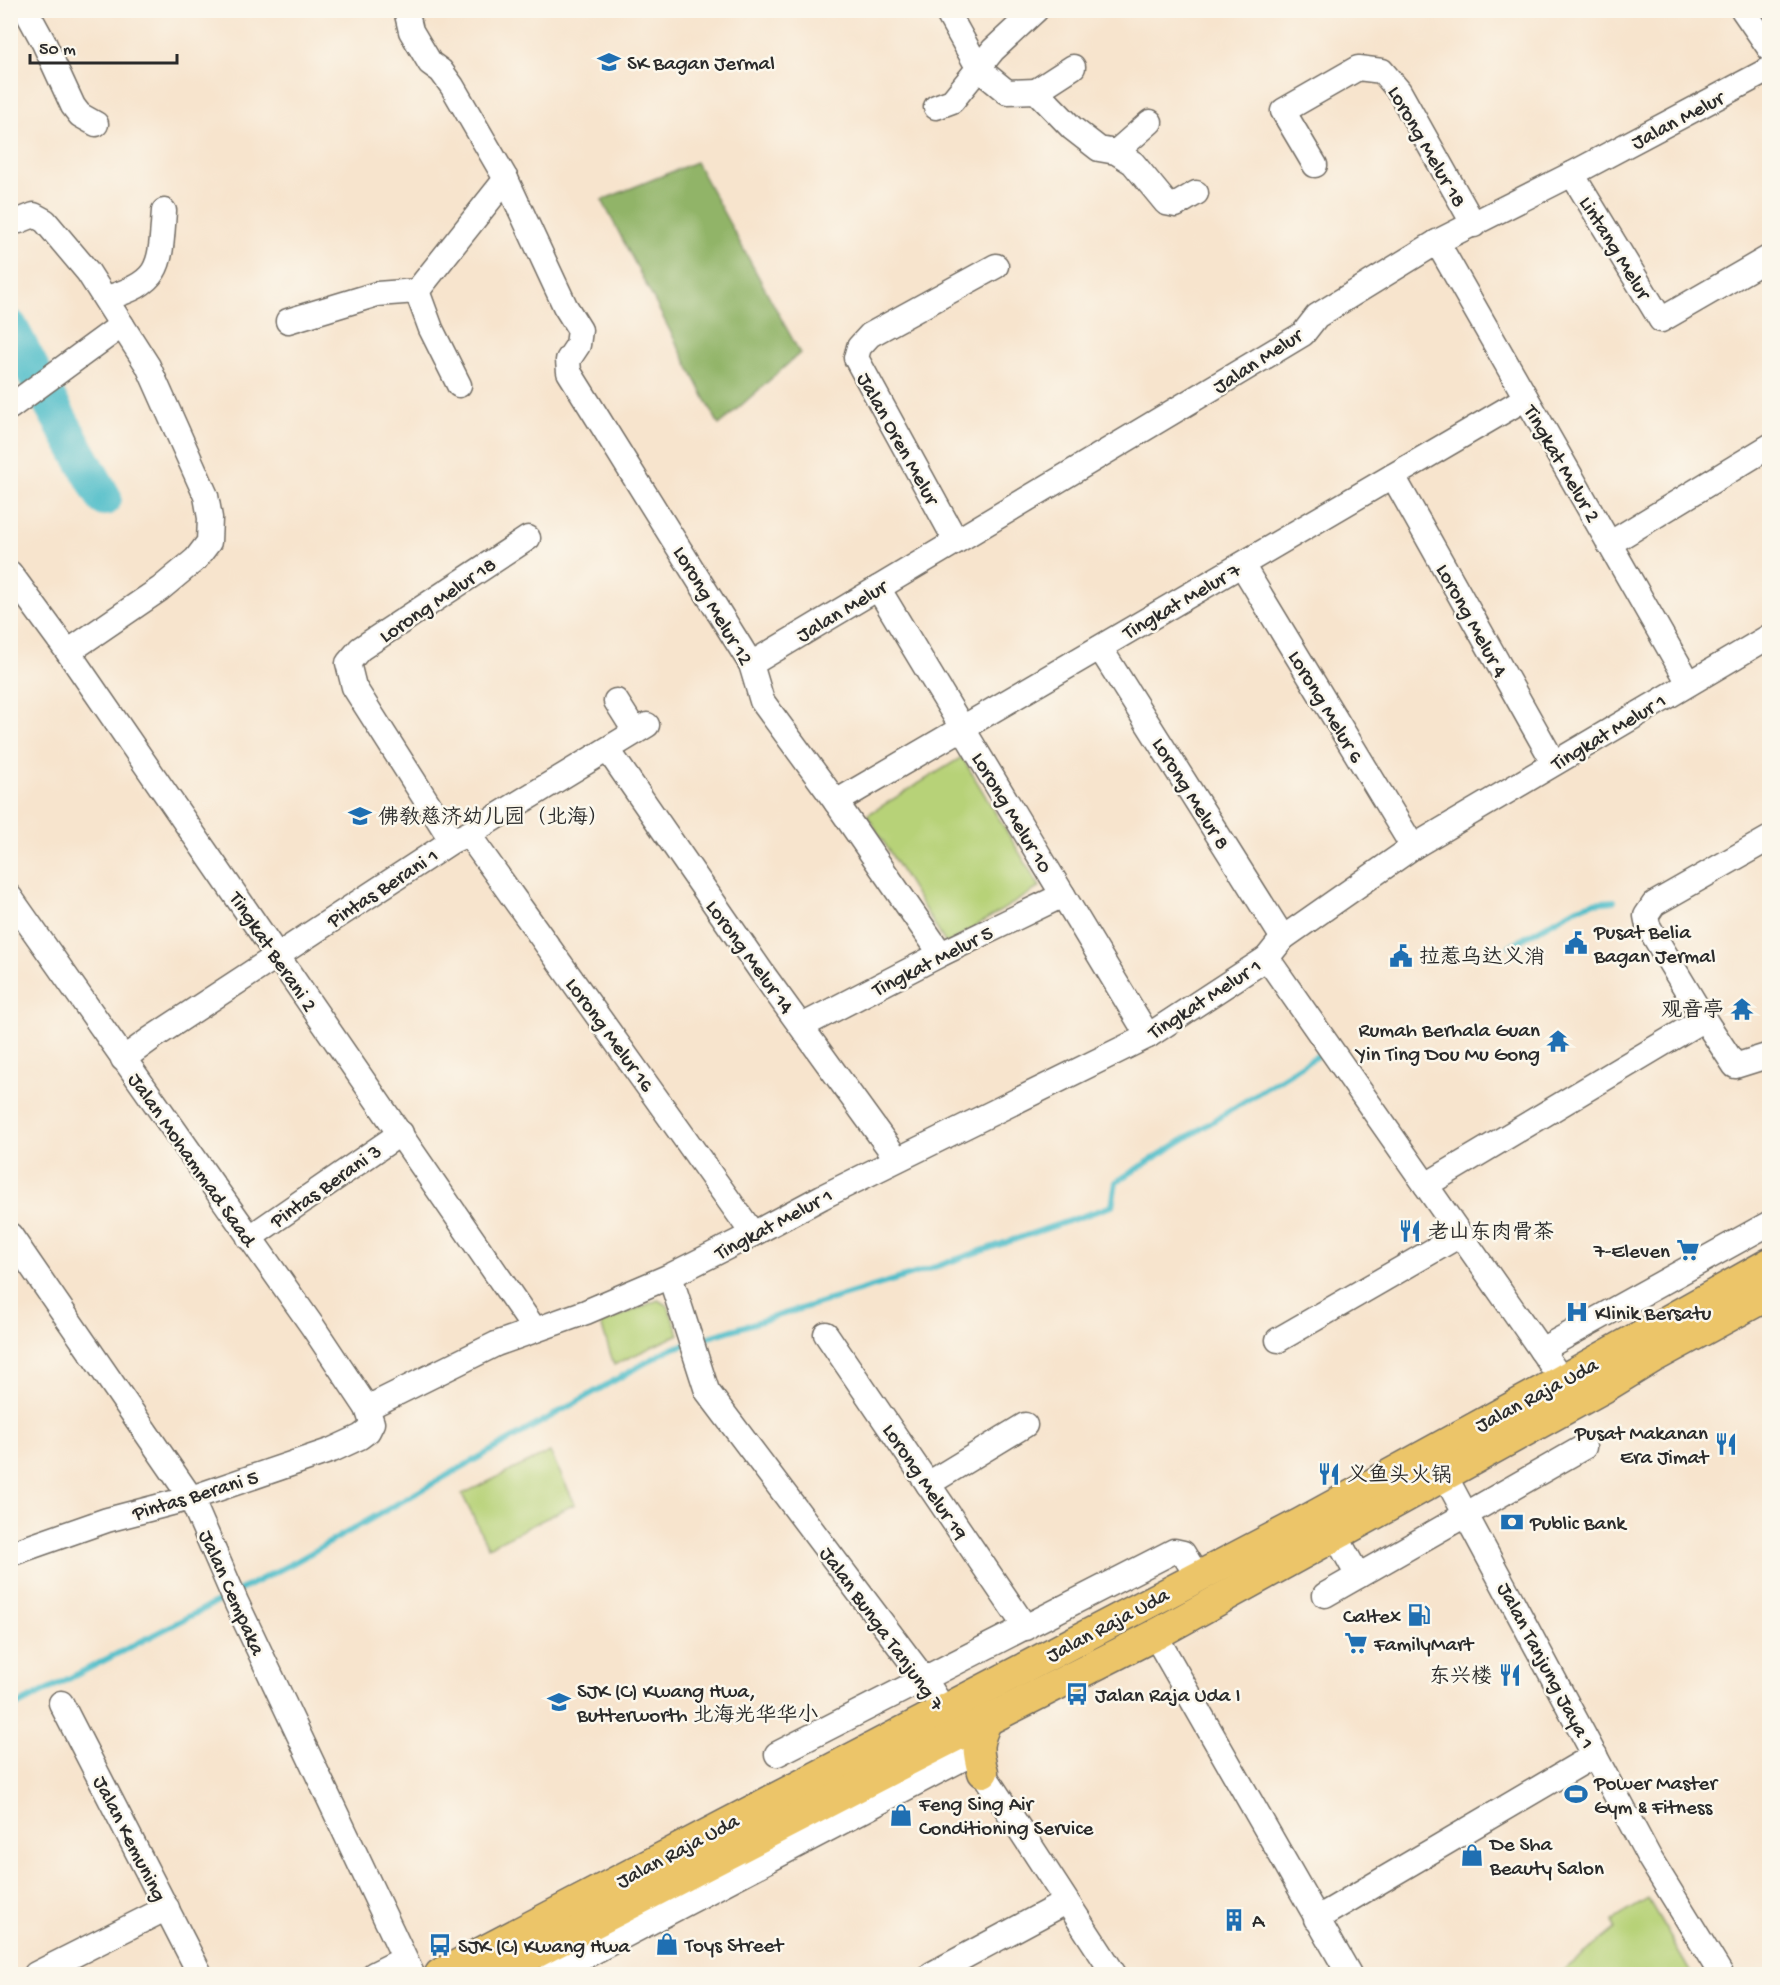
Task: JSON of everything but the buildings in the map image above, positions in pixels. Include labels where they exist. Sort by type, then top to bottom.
[{"type":"main road","name":"Jalan Raja Uda","points":[[440,1974],[900,1749],[964,1743],[1197,1576],[1301,1523],[1770,1263]]},
{"type":"main road","name":"Jalan Raja Uda","points":[[964,1743],[987,1720],[1155,1635],[1770,1294]]},
{"type":"main road","points":[[964,1743],[977,1752],[987,1720]]},
{"type":"main road","name":"Jalan Raja Uda","points":[[502,1973],[900,1749]]},
{"type":"street","points":[[27,10],[73,106],[80,115],[86,116],[96,124]]},
{"type":"street","points":[[288,321],[377,294],[417,291],[506,179],[452,86],[441,71],[430,63],[411,31],[406,10]]},
{"type":"street","points":[[946,10],[979,69],[1007,92],[1036,92],[1073,67]]},
{"type":"street","points":[[936,107],[952,101],[993,50],[1036,10]]},
{"type":"street","points":[[1743,10],[1770,49]]},
{"type":"street","name":"Lorong Melur 18","points":[[1314,165],[1283,111],[1358,68],[1382,71],[1399,91],[1474,225]]},
{"type":"street","name":"Jalan Melur","points":[[751,664],[1303,334],[1317,316],[1437,242],[1474,225],[1770,69]]},
{"type":"street","points":[[1036,92],[1072,128],[1099,149],[1116,152],[1133,163],[1166,203],[1176,205],[1196,193]]},
{"type":"street","points":[[1116,152],[1150,122]]},
{"type":"street","name":"Lintang Melur","points":[[1572,174],[1661,320],[1770,257]]},
{"type":"street","name":"Lorong Melur 12","points":[[506,179],[566,306],[580,330],[578,345],[568,360],[570,372],[751,664],[762,701],[836,802],[941,954]]},
{"type":"street","points":[[106,298],[126,293],[148,280],[160,258],[164,211]]},
{"type":"street","points":[[19,221],[33,215],[45,221],[88,272],[106,298],[148,366],[206,496],[210,518],[209,542],[196,559],[160,589],[68,652]]},
{"type":"street","name":"Tingkat Melur 2","points":[[1437,242],[1689,683]]},
{"type":"street","name":"Jalan Oren Melur","points":[[956,541],[856,358],[859,347],[870,335],[996,266]]},
{"type":"street","points":[[417,291],[430,329],[459,385]]},
{"type":"street","points":[[19,401],[122,325]]},
{"type":"street","name":"Tingkat Melur 7","points":[[836,802],[1526,398]]},
{"type":"street","points":[[1609,544],[1770,446]]},
{"type":"street","name":"Lorong Melur 4","points":[[1393,476],[1554,763]]},
{"type":"street","name":"Lorong Melur 18","points":[[348,663],[360,650],[528,538]]},
{"type":"street","name":"Lorong Melur 6","points":[[1242,564],[1413,847]]},
{"type":"street","name":"Tingkat Berani 2","points":[[10,573],[68,652],[535,1330]]},
{"type":"street","name":"Lorong Melur 10","points":[[878,588],[1148,1036]]},
{"type":"street","name":"Tingkat Melur 1","points":[[670,1276],[897,1159],[1148,1036],[1267,958],[1283,938],[1413,847],[1770,636]]},
{"type":"street","name":"Lorong Melur 8","points":[[1100,648],[1283,938]]},
{"type":"street","name":"Lorong Melur 16","points":[[348,663],[354,687],[460,838],[753,1234]]},
{"type":"street","name":"Pintas Berani 1","points":[[123,1059],[278,955],[460,838],[641,728],[616,701]]},
{"type":"street","name":"Lorong Melur 14","points":[[608,750],[751,958],[897,1159]]},
{"type":"street","points":[[1770,838],[1654,904],[1646,916],[1648,926],[1735,1066],[1770,1055]]},
{"type":"street","name":"Tingkat Melur 5","points":[[802,1026],[941,954],[1063,895]]},
{"type":"street","name":"Jalan Mohammad Saad","points":[[10,897],[249,1238],[369,1415]]},
{"type":"street","points":[[1267,958],[1562,1380]]},
{"type":"street","points":[[1426,1185],[1704,1019]]},
{"type":"street","name":"Pintas Berani 3","points":[[249,1238],[401,1133]]},
{"type":"street","points":[[1541,1350],[1770,1223]]},
{"type":"street","name":"Jalan Cempaka","points":[[10,1235],[191,1498],[233,1594],[408,1966]]},
{"type":"street","points":[[1278,1340],[1461,1235]]},
{"type":"street","name":"Pintas Berani 5","points":[[10,1554],[107,1520],[191,1498],[332,1450],[368,1431],[369,1415],[496,1344],[586,1312],[670,1276]]},
{"type":"street","name":"Jalan Bunga Tanjung 7","points":[[670,1276],[707,1391],[925,1680],[1114,1974]]},
{"type":"street","name":"Lorong Melur 19","points":[[826,1334],[1026,1628]]},
{"type":"street","points":[[928,1484],[1025,1425]]},
{"type":"street","points":[[1325,1596],[1584,1447]]},
{"type":"street","name":"Jalan Tanjung Jaya 1","points":[[1444,1474],[1649,1857],[1721,1974]]},
{"type":"street","points":[[1336,1536],[1358,1576]]},
{"type":"street","name":"Jalan Raja Uda","points":[[777,1754],[1174,1551],[1183,1553],[1197,1576]]},
{"type":"street","points":[[1155,1635],[1349,1974]]},
{"type":"street","name":"Jalan Kemuning","points":[[61,1703],[200,1974]]},
{"type":"street","points":[[551,1974],[964,1743]]},
{"type":"street","points":[[1316,1919],[1595,1755]]},
{"type":"street","points":[[932,1974],[1066,1902]]},
{"type":"street","points":[[36,1974],[167,1908]]},
{"type":"street","points":[[374,1974],[408,1966]]},
{"type":"green space","points":[[696,162],[800,353],[719,425],[602,200]]},
{"type":"green space","points":[[962,757],[1040,887],[946,944],[867,815]]},
{"type":"green space","points":[[658,1300],[668,1306],[679,1334],[614,1365],[601,1324]]},
{"type":"green space","points":[[550,1452],[575,1504],[488,1547],[462,1494]]},
{"type":"green space","points":[[1648,1899],[1692,1974],[1565,1974],[1563,1971],[1615,1929],[1613,1920]]},
{"type":"waterway","points":[[10,327],[104,498]]},
{"type":"waterway","points":[[1510,946],[1577,908],[1592,903],[1614,901]]},
{"type":"waterway","points":[[696,1341],[917,1273],[1112,1206],[1116,1182],[1317,1056]]},
{"type":"waterway","points":[[236,1592],[295,1562],[668,1350],[687,1344]]},
{"type":"waterway","points":[[10,1709],[227,1597]]},
{"type":"place","name":"SK Bagan Jermal","points":[[609,62]]},
{"type":"place","name":"佛教慈济幼儿园（北海）","points":[[360,816]]},
{"type":"place","name":"Pusat Belia Bagan Jermal","points":[[1576,943]]},
{"type":"place","name":"拉惹乌达义消","points":[[1401,956]]},
{"type":"place","name":"观音亭","points":[[1742,1009]]},
{"type":"place","name":"Rumah Berhala Guan Yin Ting Dou Mu Gong","points":[[1558,1041]]},
{"type":"place","name":"老山东肉骨茶","points":[[1410,1231]]},
{"type":"place","name":"7-Eleven","points":[[1688,1250]]},
{"type":"place","name":"Klinik Bersatu","points":[[1577,1312]]},
{"type":"place","name":"Pusat Makanan Era Jimat","points":[[1726,1444]]},
{"type":"place","name":"义鱼头火锅","points":[[1329,1474]]},
{"type":"place","name":"Public Bank","points":[[1512,1522]]},
{"type":"place","name":"Caltex","points":[[1419,1615]]},
{"type":"place","name":"FamilyMart","points":[[1356,1643]]},
{"type":"place","name":"东兴楼","points":[[1510,1675]]},
{"type":"place","name":"Jalan Raja Uda I","points":[[1077,1694]]},
{"type":"place","name":"SJK (C) Kwang Hwa, Butterworth 北海光华华小","points":[[559,1702]]},
{"type":"place","name":"Power Master Gym & Fitness","points":[[1576,1794]]},
{"type":"place","name":"Feng Sing Air Conditioning Service","points":[[901,1815]]},
{"type":"place","name":"De Sha Beauty Salon","points":[[1472,1855]]},
{"type":"place","name":"A","points":[[1234,1920]]},
{"type":"place","name":"Toys Street","points":[[667,1944]]},
{"type":"place","name":"SJK (C) Kwang Hwa","points":[[440,1945]]}]
